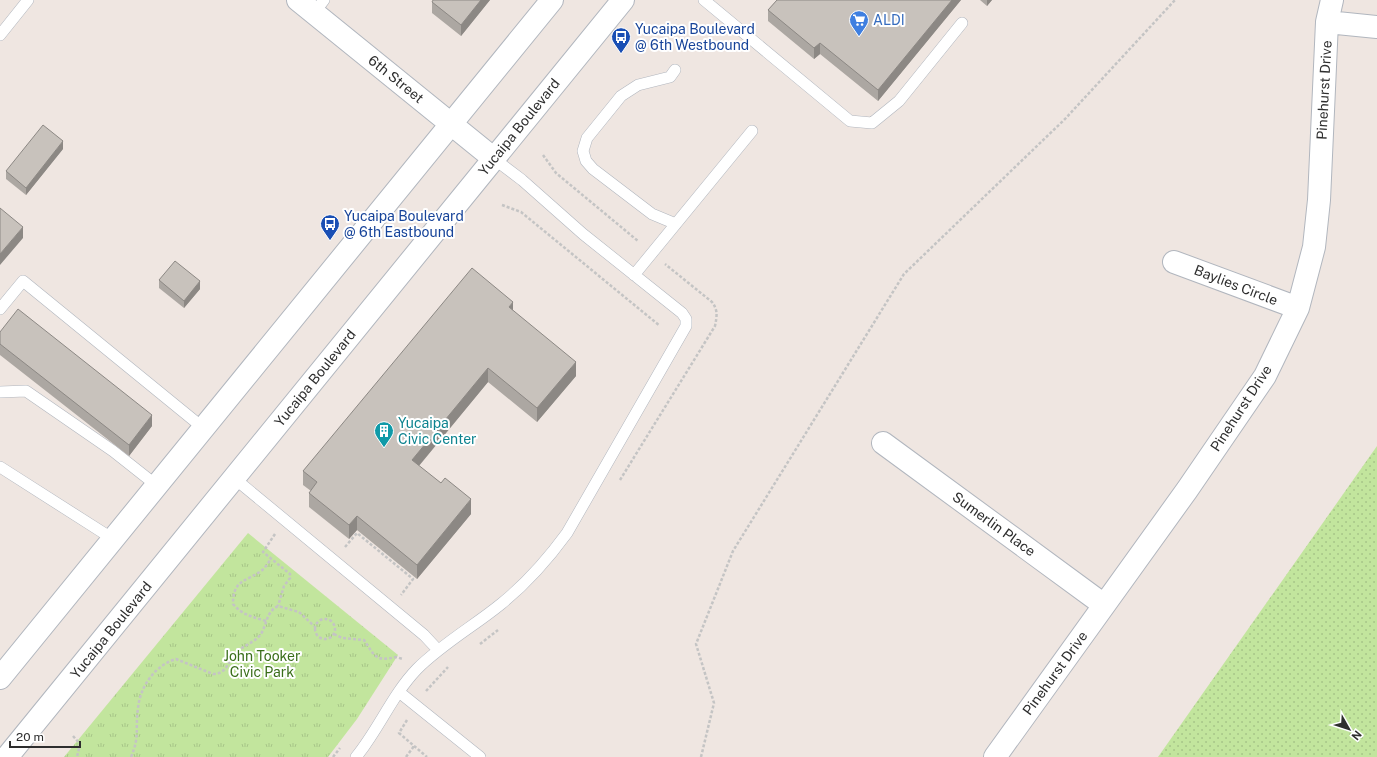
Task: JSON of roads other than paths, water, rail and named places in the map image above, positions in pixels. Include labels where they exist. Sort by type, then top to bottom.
[{"type":"main road","points":[[0,678],[202,427],[552,0]]},
{"type":"main road","name":"Yucaipa Boulevard","points":[[7,757],[623,0]]},
{"type":"main road","name":"Pinehurst Drive","points":[[995,757],[1187,490],[1265,376],[1298,308],[1314,247],[1319,200],[1327,22],[1332,0]]},
{"type":"main road","name":"6th Street","points":[[312,4],[451,124],[493,158]]},
{"type":"main road","points":[[1327,22],[1377,27]]},
{"type":"main road","name":"Baylies Circle","points":[[1174,262],[1298,308]]},
{"type":"main road","name":"Sumerlin Place","points":[[883,443],[1104,605]]},
{"type":"lane","points":[[0,35],[28,0]]},
{"type":"lane","points":[[704,0],[850,121],[872,123],[899,101],[962,23]]},
{"type":"lane","points":[[675,70],[670,78],[638,85],[621,96],[587,138],[583,151],[586,162],[593,169],[652,214],[676,224]]},
{"type":"lane","points":[[634,275],[752,131]]},
{"type":"lane","points":[[356,757],[399,692],[417,670],[438,650],[501,604],[531,577],[550,557],[567,533],[686,326],[686,319],[682,313],[493,158]]},
{"type":"lane","points":[[0,309],[23,281],[202,427]]},
{"type":"lane","points":[[0,392],[26,391],[113,451],[156,485]]},
{"type":"lane","points":[[0,467],[112,539]]},
{"type":"lane","points":[[234,478],[424,635],[438,650]]},
{"type":"lane","points":[[399,692],[480,757]]},
{"type":"place","name":"ALDI","points":[[859,37]]},
{"type":"place","name":"Yucaipa Boulevard @ 6th Westbound","points":[[621,54]]},
{"type":"place","name":"Yucaipa Boulevard @ 6th Eastbound","points":[[330,241]]},
{"type":"place","name":"Yucaipa Civic Center","points":[[384,448]]},
{"type":"park label","name":"John Tooker Civic Park","points":[[262,664]]}]
